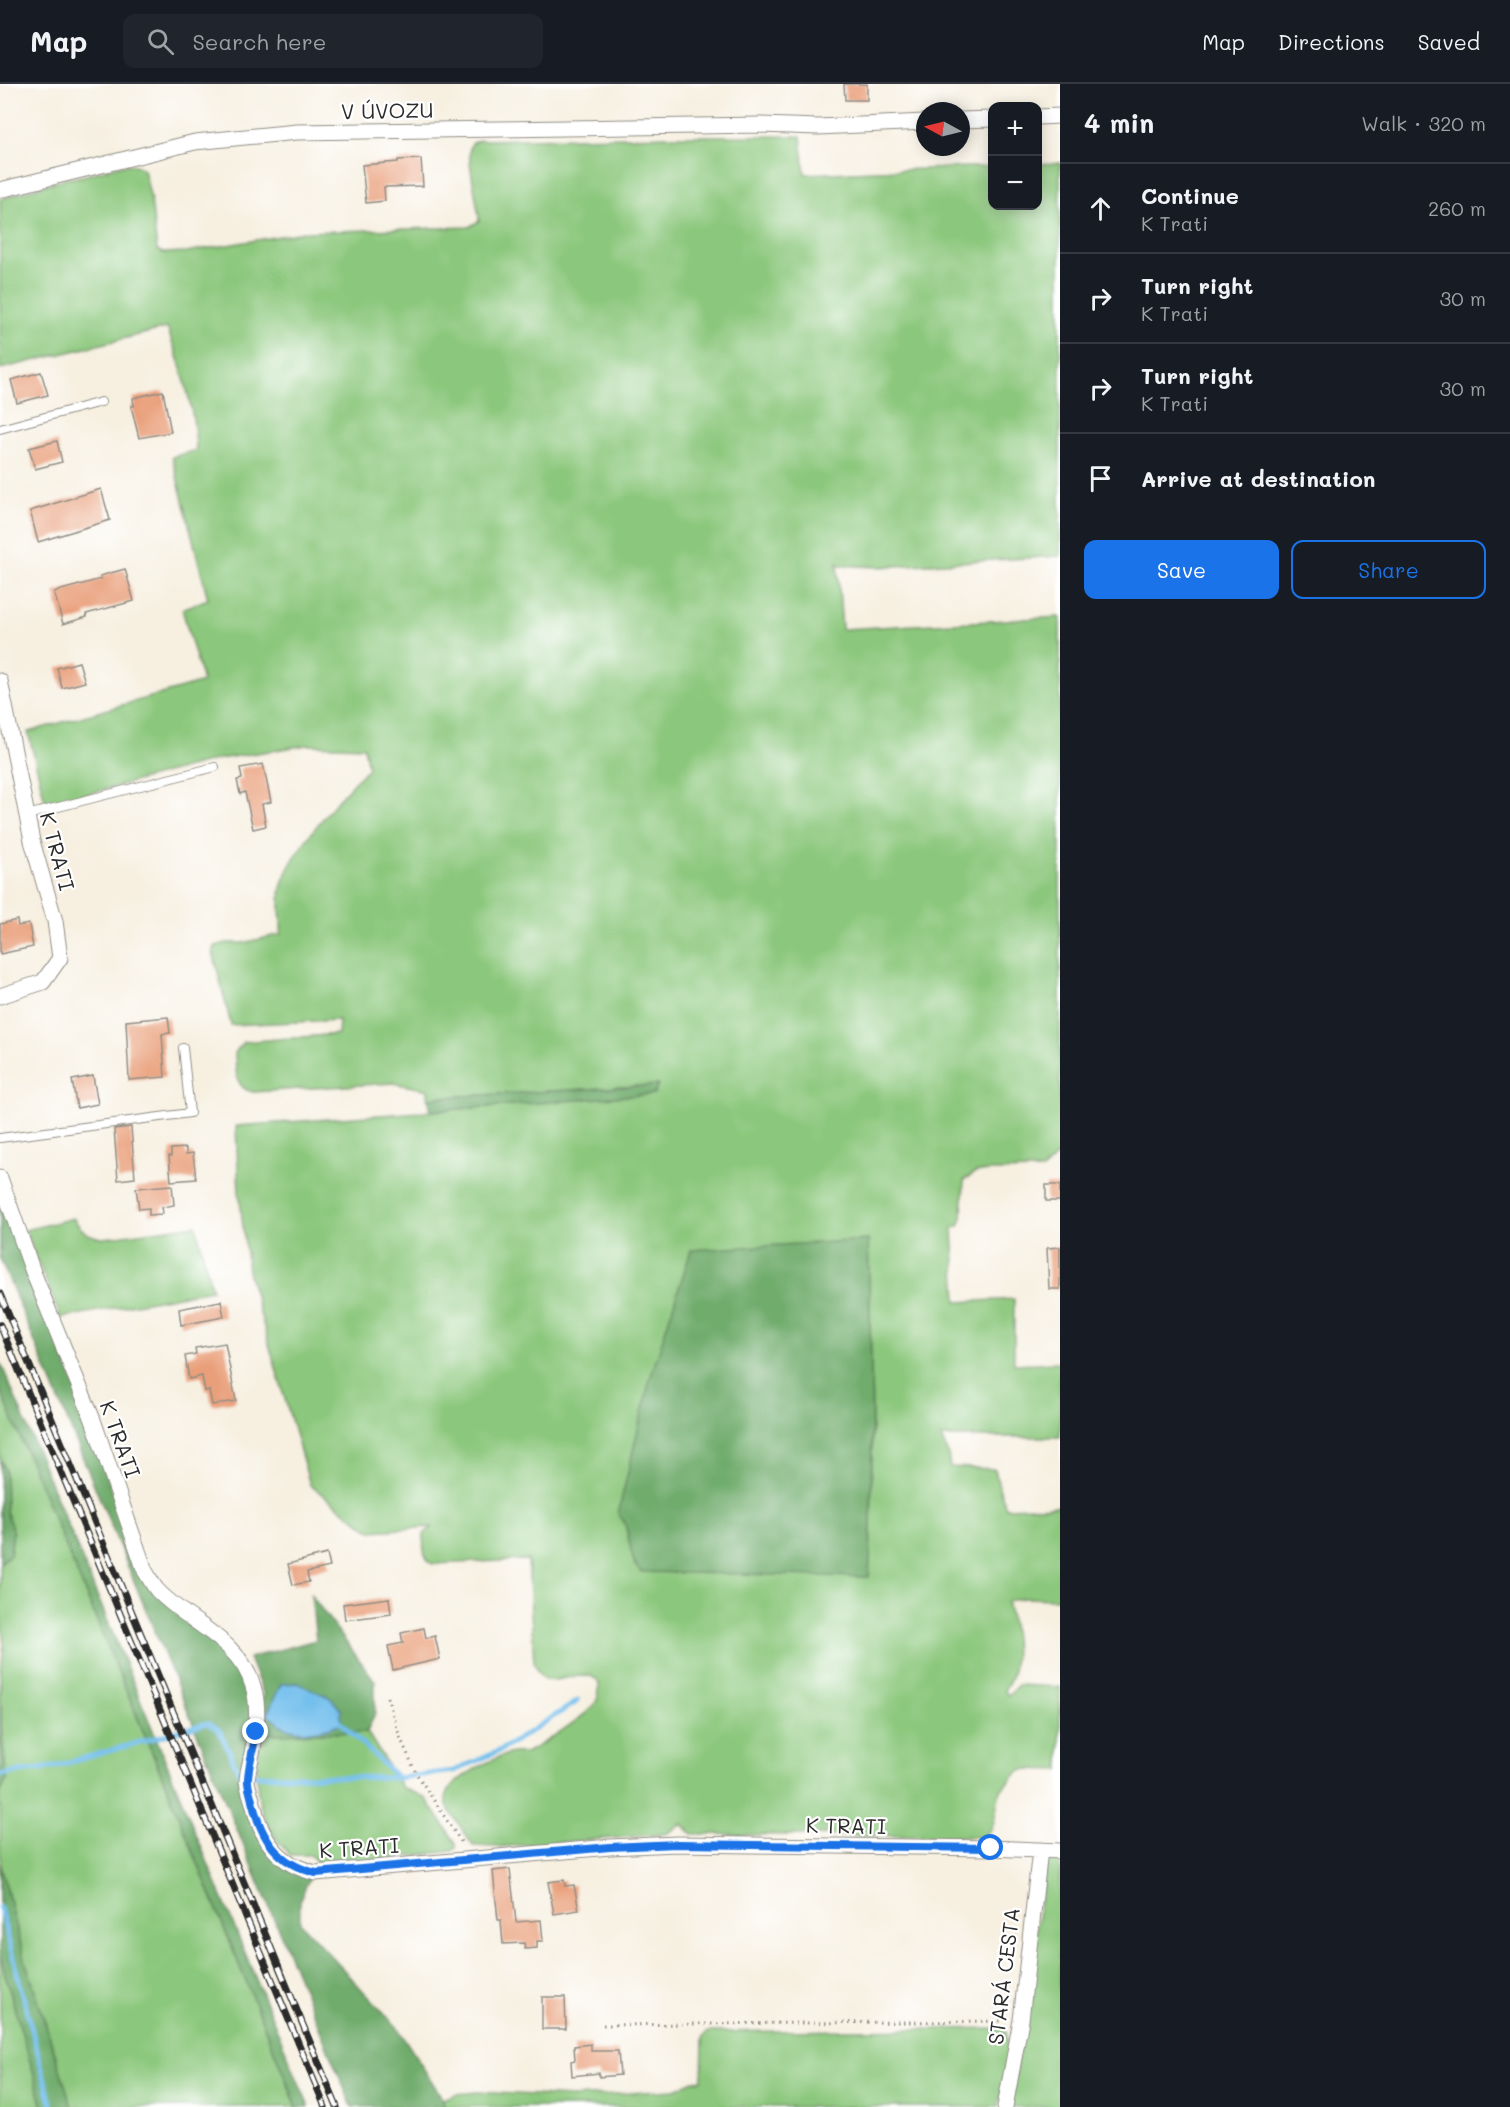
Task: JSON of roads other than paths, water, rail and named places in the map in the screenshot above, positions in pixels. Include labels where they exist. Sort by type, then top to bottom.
[{"type":"street","points":[[1042,117],[1060,116]]},
{"type":"street","points":[[970,120],[988,119]]},
{"type":"street","name":"V ÚVOZU","points":[[0,190],[195,142],[297,132],[761,125],[818,127],[916,122]]},
{"type":"street","name":"K TRATI","points":[[0,681],[27,815],[55,921],[60,958],[43,982],[0,996]]},
{"type":"street","name":"K TRATI","points":[[0,1178],[33,1272],[93,1420],[145,1571],[157,1589],[230,1648],[245,1666],[257,1702],[256,1732],[247,1780],[256,1819],[267,1841],[280,1856],[294,1866],[316,1873],[677,1844],[1060,1851]]},
{"type":"street","name":"STARÁ CESTA","points":[[1005,2107],[1021,2020],[1040,1850]]},
{"type":"lane","points":[[0,429],[101,402]]},
{"type":"lane","points":[[27,815],[215,767]]},
{"type":"lane","points":[[0,1138],[190,1113],[183,1048]]},
{"type":"water","points":[[297,1683],[329,1697],[341,1709],[341,1723],[321,1730],[305,1731],[283,1726],[267,1714],[281,1684]]},
{"type":"waterway","points":[[0,1775],[53,1767],[207,1723],[219,1730],[240,1775],[398,1778],[454,1771],[501,1750],[578,1701]]},
{"type":"waterway","points":[[341,1723],[398,1778]]},
{"type":"waterway","points":[[0,1908],[52,2107]]},
{"type":"railway","points":[[0,1294],[337,2107]]},
{"type":"railway","points":[[0,1325],[325,2107]]}]
